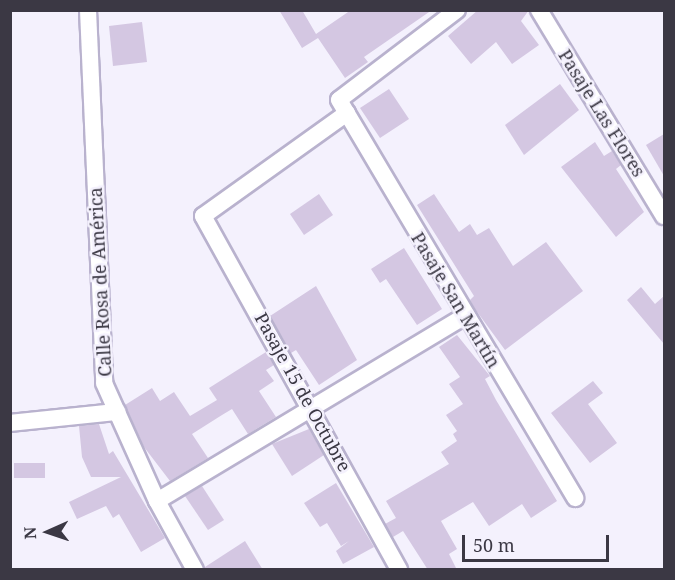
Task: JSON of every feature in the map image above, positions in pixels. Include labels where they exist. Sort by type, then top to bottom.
[{"type":"street","name":"Calle Rosa de América","points":[[88,10],[104,383],[157,501],[195,570]]},
{"type":"street","points":[[343,107],[458,10]]},
{"type":"street","name":"Pasaje Las Flores","points":[[538,10],[664,216]]},
{"type":"street","name":"Pasaje 15 de Octubre","points":[[343,107],[203,216],[313,408],[399,570]]},
{"type":"street","name":"Pasaje San Martín","points":[[343,107],[574,498]]},
{"type":"street","points":[[157,501],[465,316]]},
{"type":"street","points":[[10,423],[117,412]]},
{"type":"building","points":[[279,10],[302,10],[316,34],[351,10],[432,10],[364,57],[368,62],[345,78],[318,38],[302,48]]},
{"type":"building","points":[[478,10],[529,10],[521,21],[539,45],[512,64],[496,42],[471,64],[448,36]]},
{"type":"building","points":[[142,22],[147,62],[113,66],[109,26]]},
{"type":"building","points":[[560,84],[579,110],[524,155],[505,125]]},
{"type":"building","points":[[389,89],[409,119],[380,138],[360,108]]},
{"type":"building","points":[[664,134],[664,176],[646,145]]},
{"type":"building","points":[[595,142],[604,156],[612,151],[621,165],[616,169],[644,212],[616,237],[561,167]]},
{"type":"building","points":[[319,194],[333,215],[304,235],[290,214]]},
{"type":"building","points":[[434,194],[459,232],[470,224],[477,235],[489,228],[513,266],[546,242],[583,291],[505,350],[475,309],[470,300],[474,296],[417,205]]},
{"type":"building","points":[[404,248],[442,309],[417,325],[386,279],[380,283],[371,269]]},
{"type":"building","points":[[316,286],[357,360],[319,385],[296,350],[291,353],[270,316]]},
{"type":"building","points":[[641,287],[655,304],[664,296],[664,344],[627,300]]},
{"type":"building","points":[[457,335],[490,376],[485,379],[496,400],[557,501],[531,518],[522,504],[489,526],[473,502],[441,521],[457,549],[449,554],[457,570],[428,570],[403,531],[393,537],[385,524],[396,518],[386,501],[449,464],[441,452],[457,441],[453,434],[457,431],[446,415],[463,404],[449,384],[460,377],[439,347]]},
{"type":"building","points":[[266,352],[274,365],[266,370],[274,381],[259,391],[276,417],[248,434],[232,409],[222,415],[192,434],[208,458],[170,481],[144,447],[125,405],[152,388],[160,401],[174,392],[190,416],[217,400],[209,388]]},
{"type":"building","points":[[593,381],[603,393],[588,404],[617,443],[590,463],[551,413]]},
{"type":"building","points":[[99,424],[109,454],[113,451],[165,538],[141,552],[119,514],[113,518],[106,506],[77,519],[69,502],[121,477],[91,477],[82,457],[79,426]]},
{"type":"building","points":[[309,429],[324,455],[292,476],[272,444]]},
{"type":"building","points":[[14,463],[45,463],[45,478],[14,478]]},
{"type":"building","points":[[336,483],[374,547],[343,564],[336,551],[349,541],[341,546],[327,523],[320,527],[304,503]]},
{"type":"building","points":[[202,486],[224,520],[208,530],[185,496]]},
{"type":"building","points":[[245,541],[263,570],[205,570],[205,567]]}]
